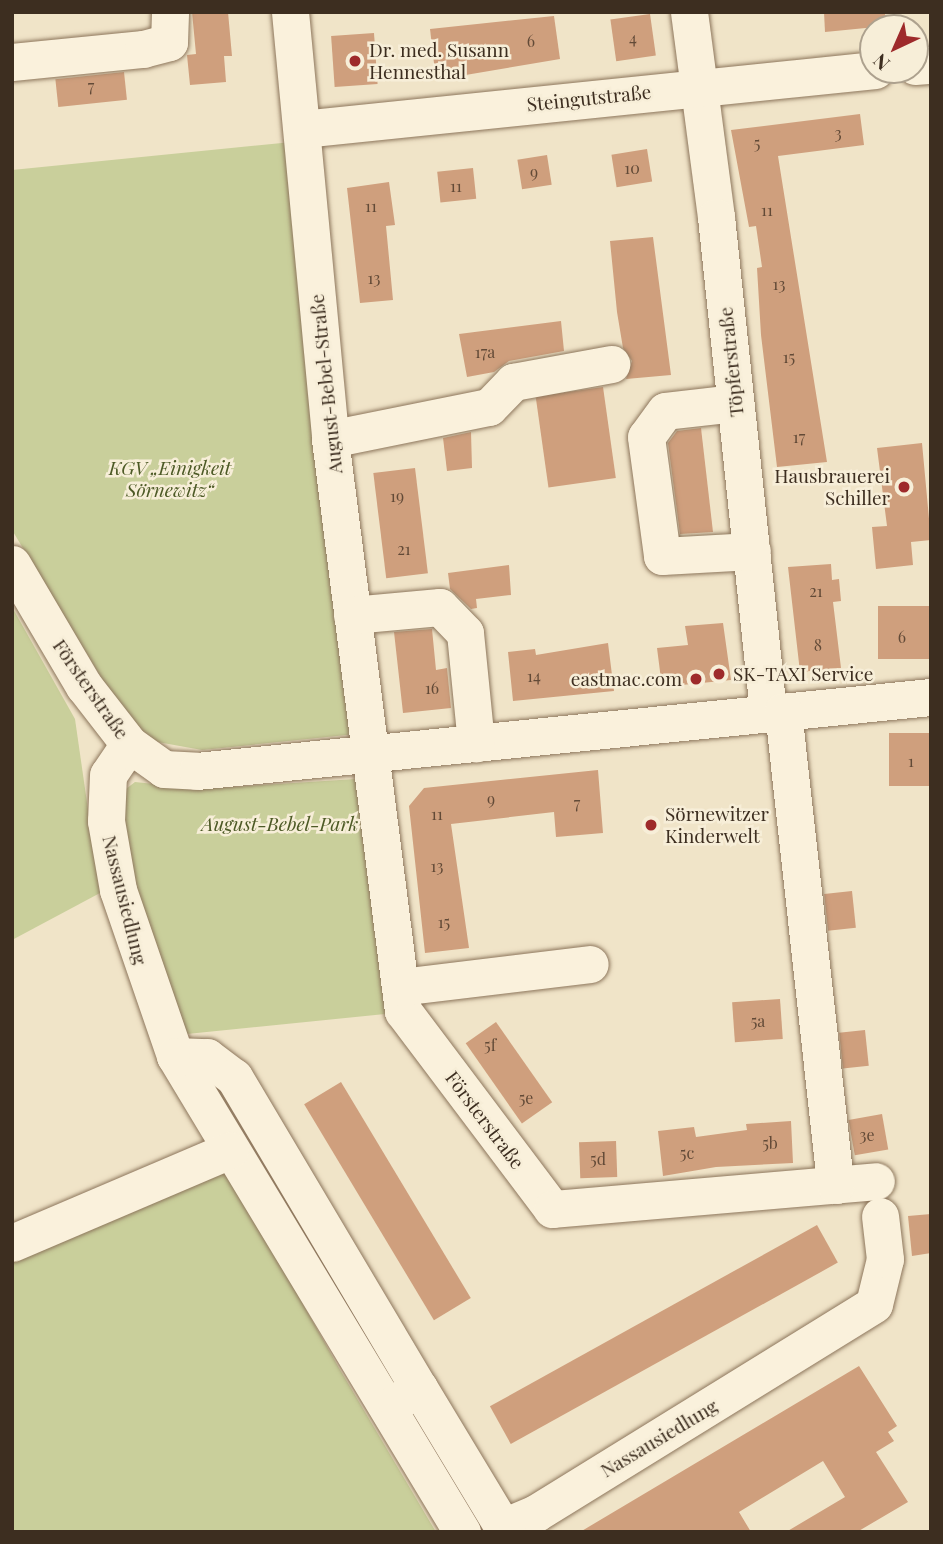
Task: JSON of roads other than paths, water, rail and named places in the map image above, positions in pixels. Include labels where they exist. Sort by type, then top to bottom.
[{"type":"street","points":[[12,62],[143,49],[169,42],[170,12]]},
{"type":"street","name":"August-Bebel-Straße","points":[[290,12],[330,439],[369,754]]},
{"type":"street","name":"Töpferstraße","points":[[689,12],[752,551],[775,712]]},
{"type":"street","name":"Steingutstraße","points":[[302,129],[859,71]]},
{"type":"street","points":[[330,439],[489,407],[513,382],[611,364]]},
{"type":"street","points":[[735,403],[665,411],[646,438],[662,556],[752,551]]},
{"type":"street","name":"Försterstraße","points":[[12,564],[84,686],[130,744],[164,769],[197,771],[931,697]]},
{"type":"street","points":[[352,615],[440,607],[457,624],[465,633],[476,743]]},
{"type":"street","points":[[775,712],[835,1185]]},
{"type":"street","name":"Nassausiedlung","points":[[130,744],[108,775],[106,821],[118,890],[143,974],[175,1056],[384,1408],[462,1532]]},
{"type":"street","name":"Försterstraße","points":[[369,754],[403,1011],[552,1209],[835,1185],[878,1198]]},
{"type":"street","points":[[400,987],[590,964]]},
{"type":"street","name":"Nassausiedlung","points":[[175,1056],[207,1057],[234,1077],[503,1527],[536,1513],[874,1304],[885,1259],[878,1198]]},
{"type":"street","points":[[12,1243],[230,1150]]},
{"type":"street","points":[[384,1408],[419,1388]]},
{"type":"place","name":"Dr. med. Susann Hennesthal","points":[[355,61]]},
{"type":"place","name":"Hausbrauerei Schiller","points":[[904,487]]},
{"type":"place","name":"SK-TAXI Service","points":[[719,674]]},
{"type":"place","name":"eastmac.com","points":[[696,679]]},
{"type":"place","name":"Sörnewitzer Kinderwelt","points":[[651,825]]},
{"type":"park label","name":"KGV „Einigkeit Sörnewitz“","points":[[170,479]]},
{"type":"park label","name":"August-Bebel-Park","points":[[280,824]]}]
